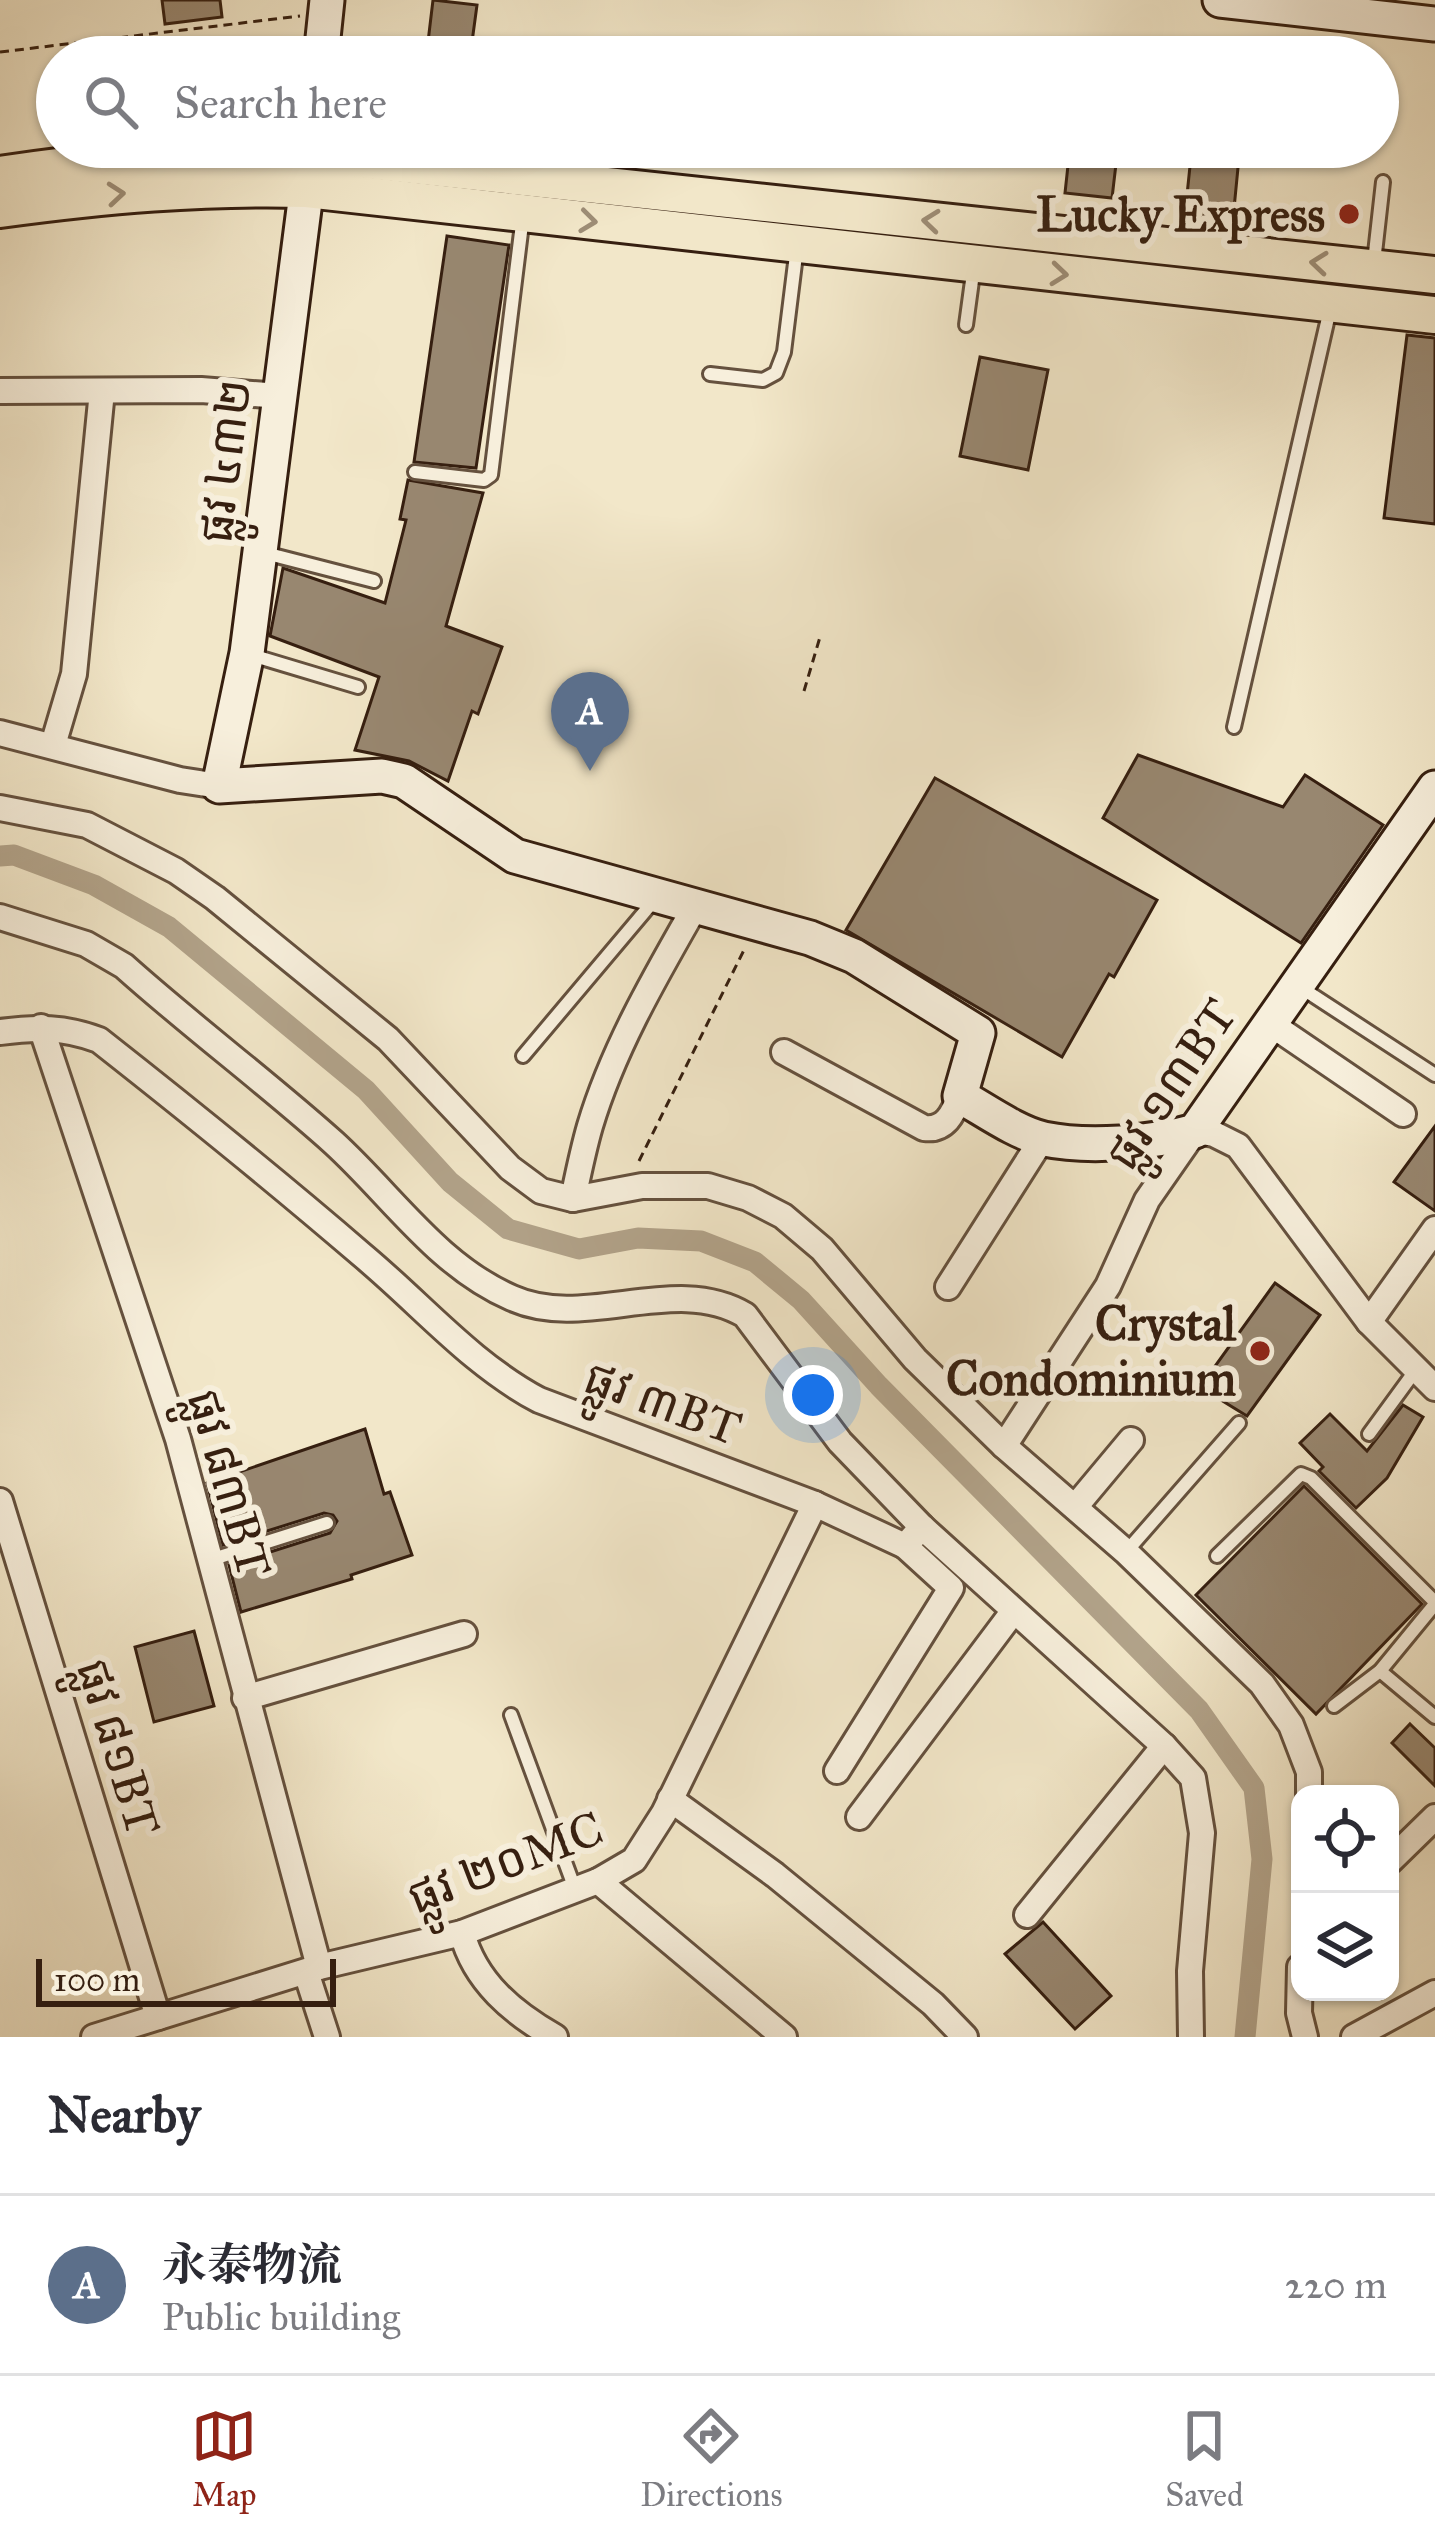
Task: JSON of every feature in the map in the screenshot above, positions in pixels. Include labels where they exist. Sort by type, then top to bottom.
[{"type":"main road","points":[[0,175],[46,168]]},
{"type":"main road","points":[[0,209],[102,195],[217,187],[291,168]]},
{"type":"main road","points":[[331,168],[523,214],[1435,315]]},
{"type":"main road","points":[[360,168],[1435,275]]},
{"type":"street","points":[[1220,0],[1429,16]]},
{"type":"street","name":"ផ្លូវ ៤៣២","points":[[220,786],[247,653],[309,168]]},
{"type":"street","points":[[0,391],[201,390],[280,396]]},
{"type":"street","points":[[53,745],[74,674],[102,391]]},
{"type":"street","points":[[0,733],[220,786],[366,777],[404,781],[515,856],[810,938],[854,956],[978,1033],[953,1115],[941,1125],[924,1128],[784,1052]]},
{"type":"street","name":"ផ្លូវ ១៣BT","points":[[1004,1446],[1108,1286],[1147,1200],[1268,1022],[1424,823],[1435,788]]},
{"type":"street","points":[[0,808],[86,825],[176,871],[388,1039],[510,1168],[541,1191],[573,1199],[642,1186],[708,1186],[748,1198],[783,1216],[822,1250],[915,1359],[1004,1446],[1126,1552],[1262,1684],[1291,1725],[1309,1772],[1309,1785]]},
{"type":"street","points":[[573,1199],[590,1124],[615,1064],[645,996],[695,907]]},
{"type":"street","points":[[0,917],[86,944],[124,966],[336,1145],[446,1256],[516,1300],[571,1307],[703,1300],[726,1303],[746,1315],[951,1588],[837,1771]]},
{"type":"street","points":[[1268,1022],[1403,1114]]},
{"type":"street","name":"ផ្លូវ ៣BT","points":[[0,1032],[41,1027],[99,1040],[364,1256],[504,1382],[538,1400],[914,1537],[1013,1612],[1164,1746],[1193,1778],[1202,1833],[1190,1971],[1191,2037]]},
{"type":"street","name":"ផ្លូវ ៨៣BT","points":[[41,1027],[178,1439],[327,2037]]},
{"type":"street","points":[[960,1096],[1042,1139],[1152,1140],[1195,1131],[1238,1146],[1369,1322],[1425,1380]]},
{"type":"street","points":[[948,1287],[1042,1139]]},
{"type":"street","points":[[1369,1322],[1435,1229]]},
{"type":"street","points":[[1075,1507],[1131,1441]]},
{"type":"street","name":"ផ្លូវ ៨១BT","points":[[0,1501],[158,2017]]},
{"type":"street","name":"ផ្លូវ ២០MC","points":[[94,2037],[313,1969],[462,1933],[587,1885],[634,1860],[670,1799],[815,1504]]},
{"type":"street","points":[[859,1817],[1013,1612]]},
{"type":"street","points":[[245,1697],[464,1634]]},
{"type":"street","points":[[1027,1915],[1164,1746]]},
{"type":"street","points":[[670,1799],[776,1875],[933,2004],[965,2037]]},
{"type":"street","points":[[1399,1852],[1435,1817]]},
{"type":"street","points":[[587,1885],[784,2037]]},
{"type":"street","points":[[462,1933],[467,1955],[502,2002],[555,2037]]},
{"type":"street","points":[[1354,2037],[1435,1993]]},
{"type":"street","points":[[1299,2001],[1305,2037]]},
{"type":"lane","points":[[1373,269],[1383,182]]},
{"type":"lane","points":[[415,472],[484,480],[491,475],[523,214]]},
{"type":"lane","points":[[710,374],[763,380],[776,373],[784,352],[797,245]]},
{"type":"lane","points":[[966,325],[974,265]]},
{"type":"lane","points":[[1234,727],[1331,304]]},
{"type":"lane","points":[[260,552],[374,581]]},
{"type":"lane","points":[[247,653],[358,687]]},
{"type":"lane","points":[[523,1057],[657,897]]},
{"type":"lane","points":[[1296,984],[1435,1075]]},
{"type":"lane","points":[[1369,1434],[1425,1380]]},
{"type":"lane","points":[[1126,1552],[1240,1424]]},
{"type":"lane","points":[[1217,1556],[1301,1474],[1311,1478],[1435,1603],[1380,1671],[1334,1706]]},
{"type":"lane","points":[[209,1560],[327,1523]]},
{"type":"lane","points":[[1380,1671],[1435,1717]]},
{"type":"lane","points":[[512,1715],[587,1885]]},
{"type":"path","points":[[116,36],[327,7]]},
{"type":"path","points":[[0,52],[36,47]]},
{"type":"path","points":[[804,691],[820,637]]},
{"type":"path","points":[[639,1161],[757,923]]},
{"type":"building","points":[[162,0],[220,0],[222,17],[165,24]]},
{"type":"building","points":[[433,0],[477,5],[473,36],[429,36]]},
{"type":"building","points":[[1068,168],[1116,168],[1112,198],[1065,193]]},
{"type":"building","points":[[1190,168],[1238,168],[1233,219],[1185,214]]},
{"type":"building","points":[[447,236],[509,245],[476,468],[414,462]]},
{"type":"building","points":[[1407,335],[1435,338],[1435,524],[1384,518]]},
{"type":"building","points":[[980,357],[1048,370],[1028,470],[960,456]]},
{"type":"building","points":[[408,480],[483,493],[446,626],[502,647],[478,714],[472,711],[448,781],[409,761],[355,750],[379,677],[270,636],[283,568],[385,603],[406,520],[400,519]]},
{"type":"building","points":[[1138,755],[1283,807],[1305,775],[1383,825],[1301,943],[1103,818]]},
{"type":"building","points":[[935,778],[1157,900],[1062,1057],[846,930]]},
{"type":"building","points":[[1435,1126],[1435,1211],[1394,1182]]},
{"type":"building","name":"Crystal Condominium","points":[[1275,1283],[1320,1315],[1247,1416],[1200,1387]]},
{"type":"building","points":[[1403,1405],[1423,1417],[1387,1478],[1356,1508],[1319,1471],[1323,1467],[1300,1443],[1330,1414],[1367,1451]]},
{"type":"building","points":[[365,1429],[384,1494],[390,1492],[412,1555],[351,1575],[352,1579],[241,1612],[229,1565],[330,1533],[337,1521],[324,1513],[223,1545],[207,1483]]},
{"type":"building","points":[[1304,1486],[1422,1604],[1316,1714],[1196,1595]]},
{"type":"building","points":[[194,1631],[214,1706],[154,1722],[135,1647]]},
{"type":"building","points":[[1410,1724],[1435,1748],[1435,1786],[1392,1743]]},
{"type":"building","points":[[1043,1922],[1111,1996],[1075,2029],[1005,1954]]},
{"type":"waterway","points":[[0,856],[14,855],[94,885],[169,927],[366,1090],[450,1182],[508,1229],[579,1249],[638,1238],[701,1241],[755,1262],[801,1300],[879,1386],[1199,1710],[1254,1788],[1262,1859],[1245,2037]]},
{"type":"place","name":"Lucky Express","points":[[1349,214]]},
{"type":"place","name":"永泰物流","points":[[590,771]]},
{"type":"place","name":"Crystal Condominium","points":[[1260,1351]]}]
